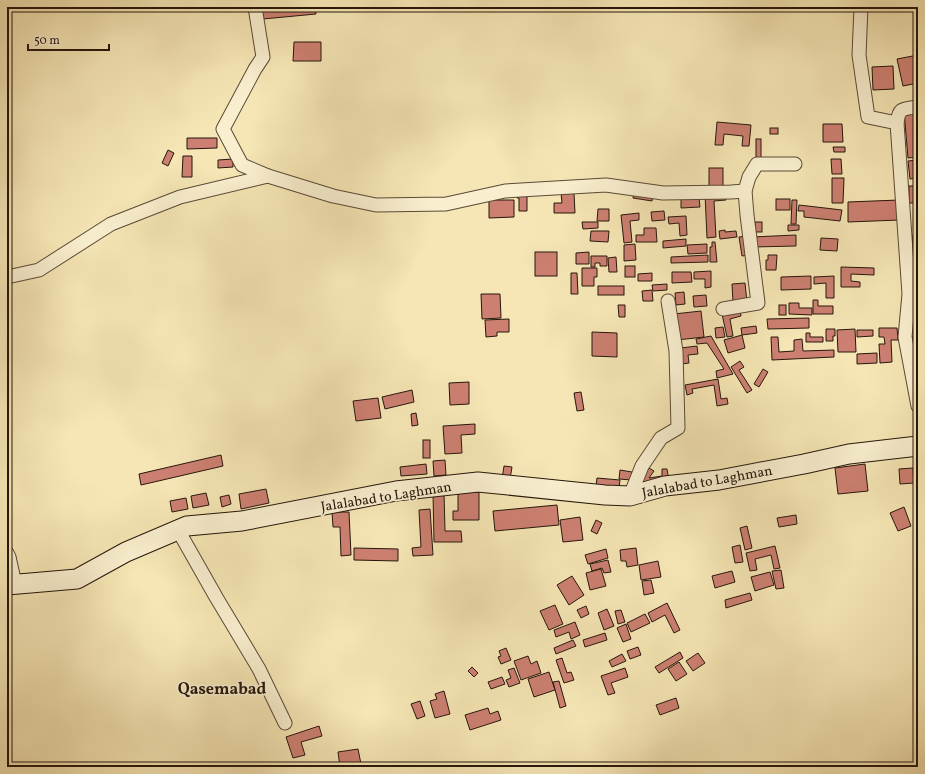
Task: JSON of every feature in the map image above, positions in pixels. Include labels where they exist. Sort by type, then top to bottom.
[{"type":"street","points":[[256,7],[264,57],[255,69],[223,129],[242,165],[268,176],[333,196],[376,205],[446,204],[505,191],[606,185],[663,193],[745,191]]},
{"type":"street","points":[[861,7],[859,55],[868,117],[897,123]]},
{"type":"street","points":[[918,107],[903,109],[900,111],[898,114],[897,123],[913,278],[909,294],[905,337],[918,406]]},
{"type":"street","points":[[723,309],[758,303],[745,191],[749,177],[757,164],[795,164]]},
{"type":"street","points":[[7,277],[39,270],[111,224],[180,197],[268,176]]},
{"type":"street","points":[[630,496],[642,466],[662,438],[678,428],[676,351],[668,300]]},
{"type":"street","name":"Jalalabad to Laghman","points":[[11,584],[76,579],[126,552],[187,526],[242,522],[396,491],[478,482],[605,495],[630,496],[665,486],[719,480],[849,454],[918,446]]},
{"type":"street","points":[[178,530],[259,669],[285,724]]},
{"type":"street","points":[[7,553],[9,557],[11,584]]},
{"type":"building","points":[[262,7],[315,7],[316,14],[263,19]]},
{"type":"building","points":[[294,42],[321,42],[321,61],[293,61]]},
{"type":"building","points":[[918,55],[918,83],[903,86],[897,59]]},
{"type":"building","points":[[893,66],[894,89],[873,90],[872,67]]},
{"type":"building","points":[[915,110],[918,157],[908,158],[904,111]]},
{"type":"building","points":[[717,122],[751,125],[749,146],[742,146],[743,136],[724,134],[723,145],[715,145]]},
{"type":"building","points":[[823,124],[842,124],[843,142],[823,142]]},
{"type":"building","points":[[770,128],[778,128],[778,134],[770,134]]},
{"type":"building","points":[[187,138],[217,138],[217,148],[187,149]]},
{"type":"building","points":[[756,139],[761,139],[761,159],[756,159]]},
{"type":"building","points":[[833,147],[845,147],[845,152],[834,152]]},
{"type":"building","points":[[168,150],[174,153],[168,166],[162,163]]},
{"type":"building","points":[[183,156],[192,156],[192,177],[182,177]]},
{"type":"building","points":[[233,159],[233,167],[218,168],[218,160]]},
{"type":"building","points":[[831,159],[841,159],[842,174],[832,174]]},
{"type":"building","points":[[918,160],[918,178],[910,179],[908,161]]},
{"type":"building","points":[[709,168],[723,168],[723,188],[709,188]]},
{"type":"building","points":[[832,178],[844,178],[843,203],[832,203]]},
{"type":"building","points":[[914,181],[918,181],[918,195],[916,196],[917,203],[909,203],[909,186],[915,186]]},
{"type":"building","points":[[634,190],[653,194],[652,201],[633,198]]},
{"type":"building","points":[[517,191],[527,191],[527,211],[519,211],[519,198],[517,198]]},
{"type":"building","points":[[561,193],[574,193],[575,213],[554,213],[554,203],[562,203]]},
{"type":"building","points":[[726,193],[726,200],[714,201],[716,237],[707,238],[705,194]]},
{"type":"building","points":[[699,198],[700,207],[681,208],[681,199]]},
{"type":"building","points":[[776,199],[790,199],[790,210],[776,210]]},
{"type":"building","points":[[489,200],[514,200],[514,217],[489,218]]},
{"type":"building","points":[[792,200],[797,200],[796,224],[791,224]]},
{"type":"building","points":[[899,200],[900,220],[848,222],[848,202]]},
{"type":"building","points":[[799,205],[842,210],[840,221],[804,217],[804,211],[798,211]]},
{"type":"building","points":[[598,209],[609,209],[609,221],[597,221]]},
{"type":"building","points":[[664,211],[665,220],[652,221],[651,212]]},
{"type":"building","points":[[639,213],[639,220],[630,221],[632,242],[624,243],[621,215]]},
{"type":"building","points":[[686,216],[687,235],[680,236],[679,223],[669,224],[668,217]]},
{"type":"building","points":[[582,222],[598,222],[598,228],[583,229]]},
{"type":"building","points":[[755,222],[762,222],[762,232],[755,232]]},
{"type":"building","points":[[788,225],[799,225],[799,230],[788,231]]},
{"type":"building","points":[[644,228],[656,228],[657,242],[636,242],[636,235],[644,235]]},
{"type":"building","points":[[725,230],[725,232],[736,231],[737,237],[720,239],[719,231]]},
{"type":"building","points":[[591,231],[609,231],[608,242],[590,241]]},
{"type":"building","points":[[796,235],[796,246],[753,247],[752,237]]},
{"type":"building","points":[[747,236],[750,255],[742,256],[739,237]]},
{"type":"building","points":[[912,236],[918,236],[918,269],[914,270]]},
{"type":"building","points":[[821,238],[838,239],[837,251],[820,250]]},
{"type":"building","points":[[686,239],[686,246],[663,248],[663,241]]},
{"type":"building","points":[[712,242],[715,242],[717,262],[710,262],[710,247],[712,247]]},
{"type":"building","points":[[635,244],[636,260],[624,261],[624,245]]},
{"type":"building","points":[[707,244],[707,253],[688,254],[687,245]]},
{"type":"building","points":[[535,252],[557,252],[557,276],[535,276]]},
{"type":"building","points":[[589,252],[589,264],[576,264],[576,253]]},
{"type":"building","points":[[708,255],[708,262],[671,263],[671,257]]},
{"type":"building","points":[[768,255],[777,255],[776,270],[766,270],[766,260],[768,260]]},
{"type":"building","points":[[591,256],[607,256],[607,266],[600,266],[600,263],[595,263],[595,267],[591,267]]},
{"type":"building","points":[[616,257],[617,272],[609,272],[608,258]]},
{"type":"building","points":[[625,266],[635,266],[635,277],[625,277]]},
{"type":"building","points":[[841,267],[874,268],[874,275],[851,274],[851,281],[860,282],[860,287],[841,287]]},
{"type":"building","points":[[582,268],[597,268],[597,277],[594,277],[594,286],[582,286]]},
{"type":"building","points":[[711,271],[711,287],[705,288],[705,279],[694,279],[694,272]]},
{"type":"building","points":[[672,272],[691,272],[692,282],[672,283]]},
{"type":"building","points":[[571,273],[577,273],[578,294],[571,294]]},
{"type":"building","points":[[652,273],[652,281],[638,281],[638,274]]},
{"type":"building","points":[[811,276],[811,289],[781,290],[781,277]]},
{"type":"building","points":[[834,276],[834,298],[826,298],[826,283],[814,284],[814,277]]},
{"type":"building","points":[[745,283],[747,302],[733,303],[732,284]]},
{"type":"building","points":[[667,284],[667,290],[653,291],[652,285]]},
{"type":"building","points":[[598,286],[624,286],[624,295],[598,295]]},
{"type":"building","points":[[652,290],[653,301],[643,301],[642,291]]},
{"type":"building","points":[[684,292],[685,304],[676,305],[675,293]]},
{"type":"building","points":[[481,294],[500,294],[501,318],[482,319]]},
{"type":"building","points":[[706,295],[707,306],[694,307],[693,296]]},
{"type":"building","points":[[813,300],[818,300],[818,306],[833,306],[833,314],[813,314]]},
{"type":"building","points":[[789,303],[799,303],[799,308],[812,308],[812,315],[789,314]]},
{"type":"building","points":[[618,305],[625,305],[625,317],[619,317]]},
{"type":"building","points":[[779,305],[786,305],[786,315],[779,315]]},
{"type":"building","points":[[701,311],[704,337],[677,340],[674,314]]},
{"type":"building","points":[[740,311],[741,316],[730,319],[733,336],[727,337],[722,314]]},
{"type":"building","points":[[809,318],[809,328],[768,329],[767,319]]},
{"type":"building","points":[[509,319],[509,332],[497,332],[497,336],[486,337],[485,320]]},
{"type":"building","points":[[756,326],[757,333],[742,335],[741,328]]},
{"type":"building","points":[[723,327],[725,337],[716,338],[715,328]]},
{"type":"building","points":[[879,328],[897,328],[898,340],[891,340],[892,362],[880,363],[879,344],[885,344],[884,337],[879,337]]},
{"type":"building","points":[[826,329],[835,329],[833,341],[826,341]]},
{"type":"building","points":[[855,329],[856,352],[838,352],[837,330]]},
{"type":"building","points":[[857,330],[873,330],[873,336],[857,337]]},
{"type":"building","points":[[592,332],[617,333],[617,357],[592,356]]},
{"type":"building","points":[[806,333],[810,333],[810,337],[823,337],[823,342],[806,342]]},
{"type":"building","points":[[742,335],[745,348],[728,353],[724,340]]},
{"type":"building","points":[[711,336],[733,374],[717,378],[716,371],[724,369],[707,343],[697,344],[696,339]]},
{"type":"building","points":[[918,336],[918,349],[913,350],[911,337]]},
{"type":"building","points":[[771,337],[778,337],[779,352],[794,351],[794,340],[802,339],[803,351],[834,350],[834,357],[772,360]]},
{"type":"building","points":[[697,346],[698,354],[688,355],[689,363],[682,364],[681,348]]},
{"type":"building","points":[[877,353],[877,363],[857,364],[857,354]]},
{"type":"building","points":[[740,361],[744,367],[739,370],[752,390],[747,393],[731,367]]},
{"type":"building","points":[[763,369],[768,372],[759,387],[754,384]]},
{"type":"building","points":[[718,379],[721,399],[727,398],[728,404],[717,406],[714,385],[692,389],[693,393],[687,395],[685,385]]},
{"type":"building","points":[[469,382],[469,404],[450,405],[449,383]]},
{"type":"building","points":[[412,390],[414,402],[385,409],[382,397]]},
{"type":"building","points":[[581,392],[584,410],[577,411],[574,393]]},
{"type":"building","points":[[378,398],[381,418],[356,421],[353,401]]},
{"type":"building","points":[[416,413],[418,425],[412,426],[411,414]]},
{"type":"building","points":[[475,424],[475,434],[461,435],[462,453],[445,454],[443,426]]},
{"type":"building","points":[[423,440],[430,440],[430,458],[423,458]]},
{"type":"building","points":[[221,455],[223,466],[141,485],[139,474]]},
{"type":"building","points":[[445,460],[446,475],[434,476],[433,461]]},
{"type":"building","points":[[426,464],[427,474],[401,476],[400,467]]},
{"type":"building","points":[[865,464],[868,491],[838,494],[835,468]]},
{"type":"building","points":[[504,466],[512,467],[510,479],[502,479]]},
{"type":"building","points":[[649,468],[654,471],[649,478],[662,476],[662,469],[667,469],[669,480],[643,485],[642,479]]},
{"type":"building","points":[[913,468],[914,483],[900,484],[899,469]]},
{"type":"building","points":[[620,470],[632,472],[632,480],[619,479]]},
{"type":"building","points":[[597,478],[620,480],[619,488],[596,486]]},
{"type":"building","points":[[266,489],[269,503],[241,509],[239,494]]},
{"type":"building","points":[[433,492],[444,492],[445,531],[461,531],[462,542],[434,542]]},
{"type":"building","points":[[458,492],[479,492],[479,520],[453,520],[453,511],[458,511]]},
{"type":"building","points":[[206,493],[209,505],[193,508],[191,496]]},
{"type":"building","points":[[229,495],[231,504],[222,507],[220,497]]},
{"type":"building","points":[[186,498],[188,509],[172,512],[170,501]]},
{"type":"building","points":[[557,505],[559,525],[495,531],[493,511]]},
{"type":"building","points":[[904,507],[911,526],[898,531],[890,513]]},
{"type":"building","points":[[430,509],[433,555],[413,556],[412,548],[421,547],[419,510]]},
{"type":"building","points":[[332,512],[349,512],[351,555],[341,556],[340,527],[333,527]]},
{"type":"building","points":[[796,515],[797,524],[779,527],[777,518]]},
{"type":"building","points":[[580,517],[583,540],[563,542],[560,520]]},
{"type":"building","points":[[596,520],[602,523],[597,534],[591,531]]},
{"type":"building","points":[[747,526],[752,548],[745,550],[740,528]]},
{"type":"building","points":[[740,545],[743,562],[735,563],[732,547]]},
{"type":"building","points":[[775,546],[780,568],[774,569],[771,555],[755,559],[757,570],[750,571],[746,553]]},
{"type":"building","points":[[354,548],[398,549],[398,561],[354,560]]},
{"type":"building","points":[[636,548],[638,565],[627,567],[626,561],[621,561],[620,550]]},
{"type":"building","points":[[606,549],[608,558],[588,564],[585,555]]},
{"type":"building","points":[[608,560],[611,572],[604,573],[602,568],[592,571],[590,564]]},
{"type":"building","points":[[658,561],[661,577],[641,580],[639,565]]},
{"type":"building","points":[[601,569],[606,586],[590,590],[586,573]]},
{"type":"building","points":[[781,570],[784,588],[776,589],[772,571]]},
{"type":"building","points":[[732,571],[735,582],[715,588],[712,576]]},
{"type":"building","points":[[770,572],[774,585],[755,591],[751,577]]},
{"type":"building","points":[[572,576],[584,595],[569,605],[557,585]]},
{"type":"building","points":[[651,580],[654,593],[644,595],[642,581]]},
{"type":"building","points":[[750,593],[752,600],[726,608],[725,600]]},
{"type":"building","points":[[667,603],[680,630],[674,633],[665,615],[652,622],[648,613]]},
{"type":"building","points":[[555,605],[563,624],[549,630],[540,611]]},
{"type":"building","points":[[586,606],[589,614],[581,618],[577,610]]},
{"type":"building","points":[[607,609],[614,626],[604,630],[598,613]]},
{"type":"building","points":[[621,610],[625,622],[618,624],[615,611]]},
{"type":"building","points":[[645,614],[650,623],[631,632],[627,623]]},
{"type":"building","points":[[575,622],[580,635],[571,639],[569,632],[556,637],[554,630]]},
{"type":"building","points":[[626,624],[631,639],[623,642],[617,628]]},
{"type":"building","points":[[605,633],[607,640],[585,647],[583,640]]},
{"type":"building","points":[[573,640],[576,646],[556,654],[554,648]]},
{"type":"building","points":[[638,647],[641,655],[630,659],[627,651]]},
{"type":"building","points":[[506,648],[511,660],[501,664],[498,657],[501,656],[499,651]]},
{"type":"building","points":[[680,652],[683,658],[659,673],[655,667]]},
{"type":"building","points":[[698,653],[705,663],[693,671],[686,661]]},
{"type":"building","points":[[622,654],[626,661],[612,667],[609,661]]},
{"type":"building","points":[[528,656],[531,664],[537,661],[541,673],[521,680],[514,661]]},
{"type":"building","points":[[562,658],[567,673],[571,672],[574,680],[564,683],[556,660]]},
{"type":"building","points":[[679,662],[687,674],[676,681],[668,669]]},
{"type":"building","points":[[472,667],[478,673],[474,677],[468,671]]},
{"type":"building","points":[[514,668],[520,683],[509,687],[506,680],[511,678],[508,670]]},
{"type":"building","points":[[625,668],[628,677],[611,683],[615,693],[608,695],[601,676]]},
{"type":"building","points":[[549,672],[555,690],[534,697],[528,679]]},
{"type":"building","points":[[502,677],[505,684],[491,689],[488,682]]},
{"type":"building","points":[[559,681],[566,706],[560,708],[553,682]]},
{"type":"building","points":[[444,691],[450,714],[435,718],[430,701],[437,699],[435,694]]},
{"type":"building","points":[[676,698],[679,708],[660,715],[656,705]]},
{"type":"building","points":[[420,701],[425,716],[417,719],[411,704]]},
{"type":"building","points":[[488,708],[490,714],[498,711],[501,720],[470,730],[465,715]]},
{"type":"building","points":[[319,726],[322,736],[301,742],[305,755],[293,758],[286,737]]},
{"type":"building","points":[[358,749],[361,764],[340,767],[338,752]]},
{"type":"district","name":"Qasemabad","points":[[222,688]]}]
